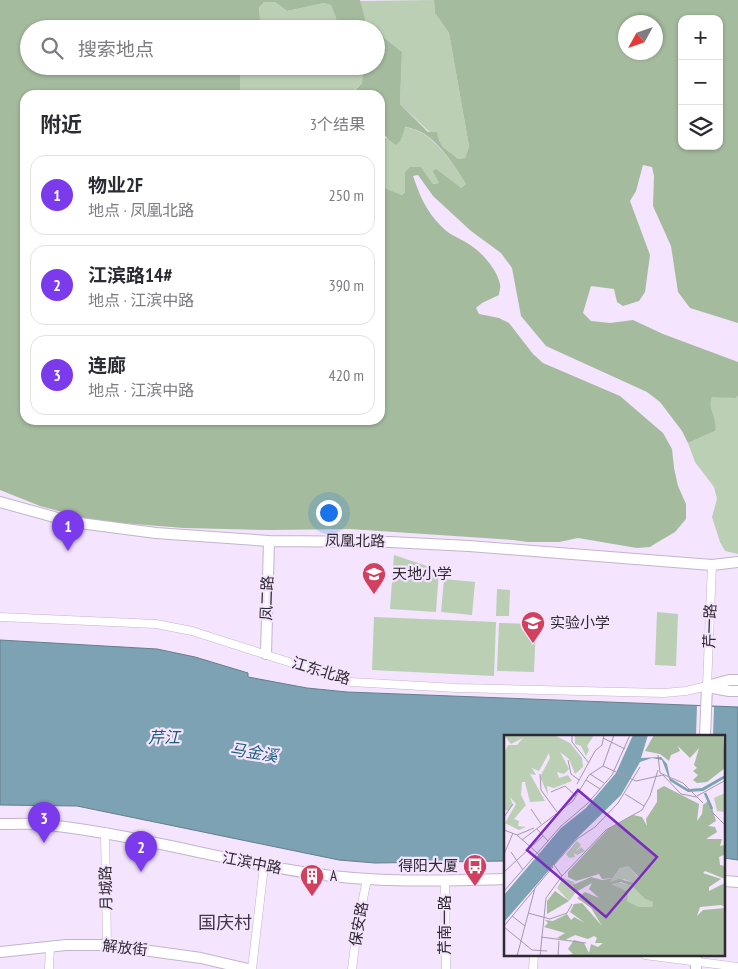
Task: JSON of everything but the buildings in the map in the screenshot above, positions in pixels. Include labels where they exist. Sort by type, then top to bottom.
[{"type":"street","name":"凤凰北路","points":[[0,502],[72,522],[114,529],[269,541],[390,542],[469,546],[712,565],[738,562]]},
{"type":"street","name":"凤二路","points":[[266,654],[269,541]]},
{"type":"street","name":"芹一路","points":[[707,686],[712,565]]},
{"type":"street","name":"江东北路","points":[[0,617],[156,624],[192,631],[352,682],[457,688],[664,693],[686,691],[707,686]]},
{"type":"street","points":[[707,686],[729,680],[738,680]]},
{"type":"street","points":[[707,686],[738,691]]},
{"type":"street","points":[[705,735],[707,686]]},
{"type":"street","name":"江滨中路","points":[[0,824],[46,824],[105,832],[264,866],[338,878],[445,881],[504,879]]},
{"type":"street","name":"月城路","points":[[105,832],[107,945]]},
{"type":"street","points":[[252,969],[264,866]]},
{"type":"street","name":"保安路","points":[[352,969],[357,929],[367,879]]},
{"type":"street","name":"芹南一路","points":[[445,881],[446,969]]},
{"type":"street","name":"解放街","points":[[0,952],[66,945],[107,945],[201,958],[248,969]]},
{"type":"street","points":[[49,969],[50,947]]},
{"type":"street","points":[[533,969],[534,956]]},
{"type":"street","points":[[652,956],[738,967]]},
{"type":"green space","points":[[0,0],[360,0],[365,20],[337,20],[331,5],[324,3],[287,11],[275,2],[264,2],[259,7],[260,20],[20,20],[20,75],[240,75],[240,90],[20,90],[20,425],[385,425],[385,188],[402,195],[405,192],[405,172],[410,167],[421,167],[433,184],[439,183],[433,171],[436,169],[461,188],[466,184],[441,148],[424,134],[415,129],[405,127],[401,140],[396,145],[389,140],[385,135],[385,90],[355,90],[362,83],[362,75],[385,75],[385,38],[402,52],[400,104],[428,132],[437,132],[444,148],[458,159],[465,158],[469,146],[449,33],[435,13],[434,0],[738,0],[738,323],[690,308],[678,292],[671,246],[653,206],[654,176],[652,167],[643,165],[636,191],[630,201],[650,255],[645,292],[639,301],[623,306],[617,302],[614,289],[591,286],[583,313],[591,321],[610,323],[633,320],[663,334],[738,362],[738,396],[736,398],[712,397],[711,406],[716,427],[715,431],[688,443],[682,431],[660,402],[647,392],[546,346],[521,316],[512,268],[501,253],[471,231],[433,196],[418,175],[413,176],[431,215],[448,232],[477,250],[490,263],[496,273],[500,285],[499,295],[476,308],[479,314],[499,318],[509,323],[533,354],[543,363],[620,396],[663,433],[672,449],[678,486],[686,504],[686,519],[675,532],[650,547],[637,548],[578,538],[559,542],[528,542],[350,529],[184,528],[96,521],[40,506],[0,490]]},
{"type":"green space","points":[[434,0],[435,13],[449,33],[469,146],[465,158],[458,159],[444,148],[400,104],[402,52],[385,38],[385,20],[366,20],[360,1]]},
{"type":"green space","points":[[264,2],[275,2],[287,11],[324,3],[331,5],[337,20],[260,20],[259,6]]},
{"type":"green space","points":[[240,75],[362,75],[362,83],[354,90],[240,90]]},
{"type":"green space","points":[[404,127],[424,134],[448,157],[466,184],[461,188],[448,183],[433,184],[421,167],[411,167],[405,172],[405,192],[402,195],[385,188],[385,138],[401,140]]},
{"type":"green space","points":[[738,396],[738,554],[725,551],[720,542],[712,517],[717,499],[714,487],[695,462],[688,443],[715,431],[710,402],[712,397],[736,398]]},
{"type":"green space","points":[[394,555],[439,570],[436,612],[390,609]]},
{"type":"green space","points":[[444,579],[475,582],[472,615],[441,612]]},
{"type":"green space","points":[[497,589],[510,590],[509,616],[496,616]]},
{"type":"green space","points":[[657,612],[678,614],[676,666],[655,665]]},
{"type":"green space","points":[[374,617],[496,622],[494,676],[372,670]]},
{"type":"green space","points":[[499,623],[536,624],[534,672],[497,671]]},
{"type":"water","name":"芹江","points":[[0,640],[157,649],[195,657],[248,673],[248,677],[307,688],[347,692],[738,707],[738,860],[726,858],[726,735],[504,735],[504,861],[375,863],[339,860],[77,806],[0,805]]},
{"type":"pier","points":[[697,706],[714,707],[713,735],[696,735]]},
{"type":"place","name":"物业2F","points":[[68,551]]},
{"type":"place","name":"天地小学","points":[[374,595]]},
{"type":"place","name":"实验小学","points":[[533,644]]},
{"type":"place","name":"连廊","points":[[44,843]]},
{"type":"place","name":"江滨路14#","points":[[141,872]]},
{"type":"place","name":"得阳大厦","points":[[475,887]]},
{"type":"place","name":"A","points":[[312,897]]},
{"type":"district","name":"国庆村","points":[[225,923]]},
{"type":"water label","name":"马金溪","points":[[254,752]]}]
